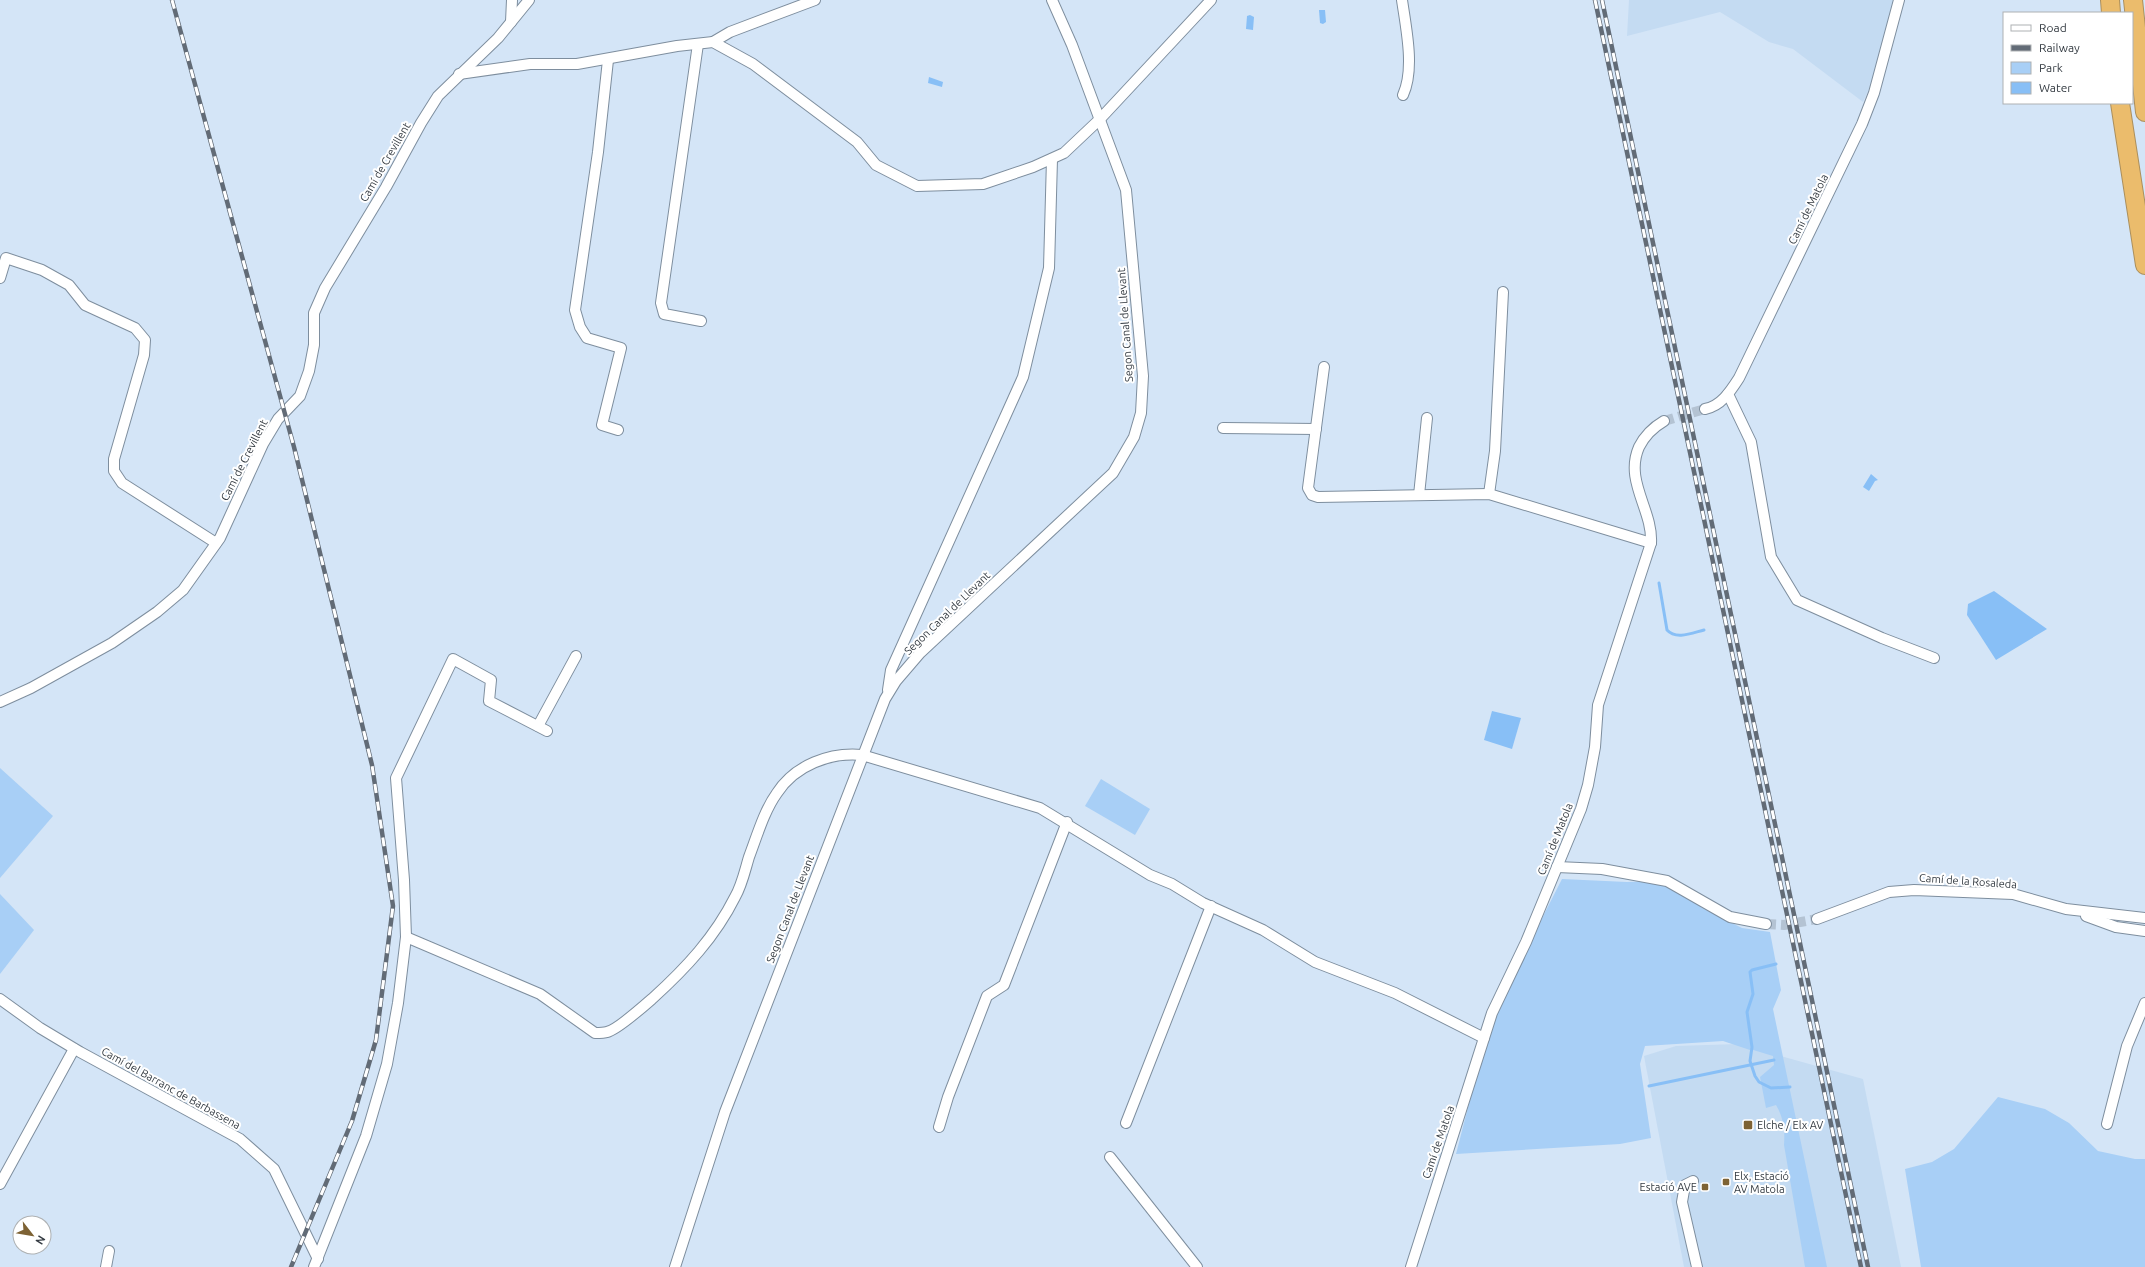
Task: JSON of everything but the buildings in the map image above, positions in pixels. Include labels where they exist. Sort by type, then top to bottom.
[{"type":"highway","points":[[2110,0],[2112,12]]},
{"type":"highway","points":[[2133,0],[2145,112]]},
{"type":"highway","points":[[2120,104],[2145,265]]},
{"type":"street","points":[[511,22],[512,0]]},
{"type":"street","name":"Camí de Crevillent","points":[[0,702],[72,667],[112,643],[157,612],[183,590],[216,543],[263,444],[278,419],[300,396],[309,371],[314,345],[314,314],[325,288],[386,187],[421,123],[438,96],[459,74],[498,38],[529,0]]},
{"type":"street","points":[[459,74],[530,64],[577,64],[608,60],[677,46],[714,42],[730,32],[815,0]]},
{"type":"street","name":"Segon Canal de Llevant","points":[[675,1267],[725,1112],[862,755],[887,694],[920,653],[1113,473],[1134,437],[1140,413],[1143,376],[1126,190],[1072,45],[1052,0]]},
{"type":"street","points":[[714,42],[753,64],[857,142],[876,164],[917,186],[983,184],[1064,154],[1100,119],[1211,0]]},
{"type":"street","points":[[1402,0],[1407,42],[1408,77],[1408,84],[1403,95]]},
{"type":"street","name":"Camí de Matola","points":[[1705,409],[1713,408],[1728,394],[1748,360],[1862,124],[1874,93],[1899,0]]},
{"type":"street","points":[[698,44],[661,303],[664,314],[701,322]]},
{"type":"street","points":[[608,60],[598,152],[575,310],[580,327],[587,338],[622,348],[602,425],[618,430]]},
{"type":"street","points":[[887,694],[891,670],[1023,377],[1049,268],[1052,159]]},
{"type":"street","points":[[0,278],[6,258],[42,270],[68,285],[85,305],[135,328],[145,340],[144,355],[114,459],[114,471],[122,483],[216,543]]},
{"type":"street","points":[[1489,494],[1494,450],[1503,292]]},
{"type":"street","points":[[1324,367],[1308,488],[1312,495],[1318,497],[1489,494],[1651,544]]},
{"type":"street","points":[[1728,394],[1751,442],[1771,557],[1797,600],[1882,638],[1934,658]]},
{"type":"street","points":[[1419,495],[1427,418]]},
{"type":"street","name":"Camí de Matola","points":[[1411,1267],[1492,1013],[1526,942],[1557,867],[1588,785],[1595,747],[1598,705],[1651,544],[1652,530],[1636,485],[1633,467],[1636,454],[1643,439],[1648,432],[1664,421]]},
{"type":"street","points":[[1223,428],[1316,429]]},
{"type":"street","points":[[316,1264],[366,1136],[387,1064],[406,937],[404,880],[396,778],[453,660],[491,680],[489,702],[542,728],[576,656]]},
{"type":"street","points":[[406,937],[540,994],[595,1033],[609,1032],[642,1008],[688,966],[715,932],[736,896],[765,817],[777,792],[792,777],[810,764],[842,755],[862,755],[1021,800],[1040,808],[1067,822],[1150,875],[1172,884],[1212,906],[1263,930],[1315,962],[1395,993],[1484,1038]]},
{"type":"street","points":[[939,1127],[948,1097],[987,996],[1004,985],[1067,822]]},
{"type":"street","points":[[1557,867],[1602,869],[1666,881],[1730,917],[1766,924]]},
{"type":"street","name":"Camí de la Rosaleda","points":[[1816,919],[1889,892],[1914,890],[2013,894],[2066,909],[2145,918]]},
{"type":"street","points":[[1126,1123],[1212,906]]},
{"type":"street","points":[[2066,909],[2116,926],[2145,931]]},
{"type":"street","name":"Camí del Barranc de Barbassena","points":[[0,999],[40,1028],[74,1049],[240,1140],[274,1169],[302,1226],[316,1264]]},
{"type":"street","points":[[2107,1124],[2127,1046],[2145,1003]]},
{"type":"street","points":[[0,1184],[74,1049]]},
{"type":"street","points":[[1110,1157],[1197,1267]]},
{"type":"street","points":[[1692,1181],[1685,1186],[1682,1202],[1697,1267]]},
{"type":"street","points":[[106,1267],[109,1251]]},
{"type":"shaded area","points":[[1629,0],[1893,0],[1872,82],[1863,102],[1793,49],[1769,42],[1720,12],[1627,36]]},
{"type":"shaded area","points":[[1738,1044],[1863,1079],[1901,1267],[1684,1267],[1644,1056],[1676,1046]]},
{"type":"green space","points":[[0,768],[53,816],[0,878]]},
{"type":"green space","points":[[1101,779],[1150,809],[1135,835],[1085,806]]},
{"type":"green space","points":[[1562,879],[1627,882],[1667,881],[1702,908],[1742,928],[1770,932],[1781,990],[1773,1009],[1827,1267],[1805,1267],[1784,1145],[1784,1129],[1782,1120],[1776,1105],[1766,1108],[1760,1077],[1774,1065],[1773,1056],[1723,1041],[1645,1046],[1640,1064],[1651,1138],[1620,1144],[1456,1154],[1491,1018]]},
{"type":"green space","points":[[0,894],[34,930],[0,974]]},
{"type":"green space","points":[[1998,1097],[2045,1109],[2069,1123],[2098,1151],[2135,1159],[2145,1159],[2145,1267],[1921,1267],[1905,1169],[1932,1162],[1954,1149]]},
{"type":"water","points":[[1319,10],[1325,10],[1326,22],[1323,24],[1320,23]]},
{"type":"water","points":[[1250,15],[1254,17],[1253,30],[1246,29],[1247,16]]},
{"type":"water","points":[[929,77],[943,82],[942,87],[928,83]]},
{"type":"water","points":[[1871,474],[1878,480],[1875,481],[1869,491],[1863,487]]},
{"type":"water","points":[[1994,591],[2047,629],[1996,660],[1967,615],[1968,604]]},
{"type":"water","points":[[1492,711],[1521,718],[1512,749],[1484,740]]},
{"type":"waterway","points":[[1659,583],[1667,630],[1675,635],[1689,634],[1704,630]]},
{"type":"waterway","points":[[1776,964],[1752,970],[1750,972],[1753,994],[1747,1012],[1752,1047],[1750,1061],[1755,1076],[1759,1082],[1771,1088],[1790,1087]]},
{"type":"waterway","points":[[1649,1086],[1774,1060]]},
{"type":"tunnel","points":[[1664,421],[1705,409]]},
{"type":"tunnel","points":[[1766,924],[1784,925],[1817,919]]},
{"type":"railway","points":[[172,0],[294,447],[372,765],[393,906],[376,1040],[352,1121],[291,1267]]},
{"type":"railway","points":[[1595,0],[1861,1267]]},
{"type":"railway","points":[[1602,0],[1868,1267]]},
{"type":"place","name":"Elche / Elx AV","points":[[1748,1125]]},
{"type":"place","name":"Elx, Estació AV Matola","points":[[1726,1182]]},
{"type":"place","name":"Estació AVE","points":[[1705,1187]]}]
